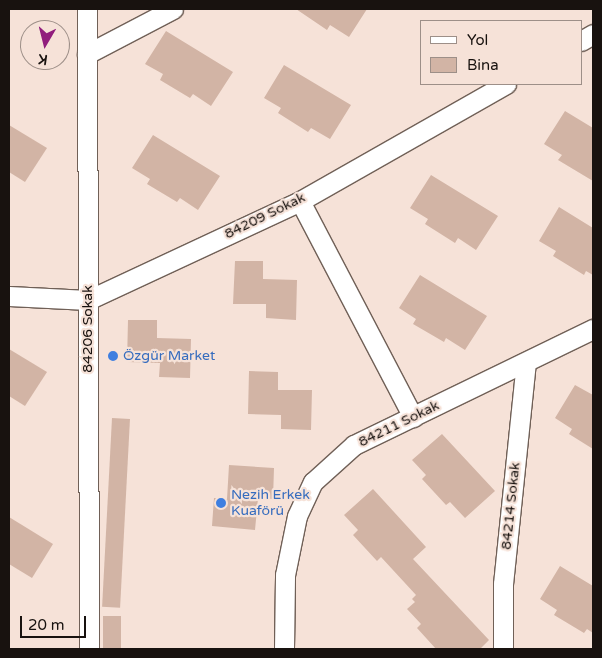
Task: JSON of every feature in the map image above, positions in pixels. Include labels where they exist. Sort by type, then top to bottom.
[{"type":"street","name":"84206 Sokak","points":[[88,9],[89,649]]},
{"type":"street","points":[[88,54],[173,9]]},
{"type":"street","points":[[582,40],[593,34]]},
{"type":"street","name":"84209 Sokak","points":[[9,296],[88,300],[300,201],[504,85]]},
{"type":"street","points":[[300,201],[413,417]]},
{"type":"street","name":"84211 Sokak","points":[[284,649],[284,575],[297,516],[314,482],[354,445],[593,329]]},
{"type":"street","name":"84214 Sokak","points":[[503,649],[503,584],[526,362]]},
{"type":"building","points":[[296,9],[367,9],[349,37],[330,25],[327,30]]},
{"type":"building","points":[[166,31],[233,72],[211,106],[193,94],[190,98],[160,80],[163,74],[145,64]]},
{"type":"building","points":[[284,65],[351,105],[330,139],[311,128],[308,132],[278,113],[281,108],[264,98]]},
{"type":"building","points":[[565,111],[593,128],[593,181],[558,160],[562,155],[544,144]]},
{"type":"building","points":[[9,125],[47,148],[25,182],[9,172]]},
{"type":"building","points":[[153,135],[220,176],[198,210],[180,198],[177,202],[147,184],[150,179],[132,168]]},
{"type":"building","points":[[431,175],[498,216],[476,250],[458,238],[455,243],[425,224],[428,219],[410,208]]},
{"type":"building","points":[[559,207],[593,228],[593,275],[586,271],[584,275],[553,256],[556,251],[539,241]]},
{"type":"building","points":[[235,261],[263,261],[263,279],[297,280],[296,320],[266,318],[266,304],[233,304]]},
{"type":"building","points":[[420,275],[487,316],[465,350],[446,338],[444,342],[413,324],[416,319],[399,308]]},
{"type":"building","points":[[128,320],[157,320],[157,338],[191,339],[190,378],[159,377],[160,363],[127,362]]},
{"type":"building","points":[[9,349],[47,372],[25,406],[9,396]]},
{"type":"building","points":[[249,371],[278,372],[278,390],[312,390],[311,430],[281,429],[281,415],[248,414]]},
{"type":"building","points":[[575,385],[593,395],[593,449],[569,434],[572,429],[555,418]]},
{"type":"building","points":[[112,418],[130,419],[120,608],[102,607]]},
{"type":"building","points":[[442,434],[495,491],[465,518],[450,502],[446,505],[422,479],[426,475],[412,460]]},
{"type":"building","points":[[229,465],[274,468],[273,499],[258,498],[255,530],[212,526],[214,498],[227,499]]},
{"type":"building","points":[[373,489],[426,547],[413,559],[489,640],[480,649],[436,649],[417,628],[421,624],[407,609],[415,602],[412,599],[416,595],[381,557],[377,561],[353,535],[358,530],[344,515]]},
{"type":"building","points":[[9,517],[53,544],[32,578],[9,564]]},
{"type":"building","points":[[560,566],[593,586],[593,633],[587,629],[584,633],[554,615],[557,610],[540,599]]},
{"type":"building","points":[[103,616],[121,616],[121,649],[103,649]]},
{"type":"place","name":"Özgür Market","points":[[113,356]]},
{"type":"place","name":"Nezih Erkek Kuaförü","points":[[221,503]]}]
